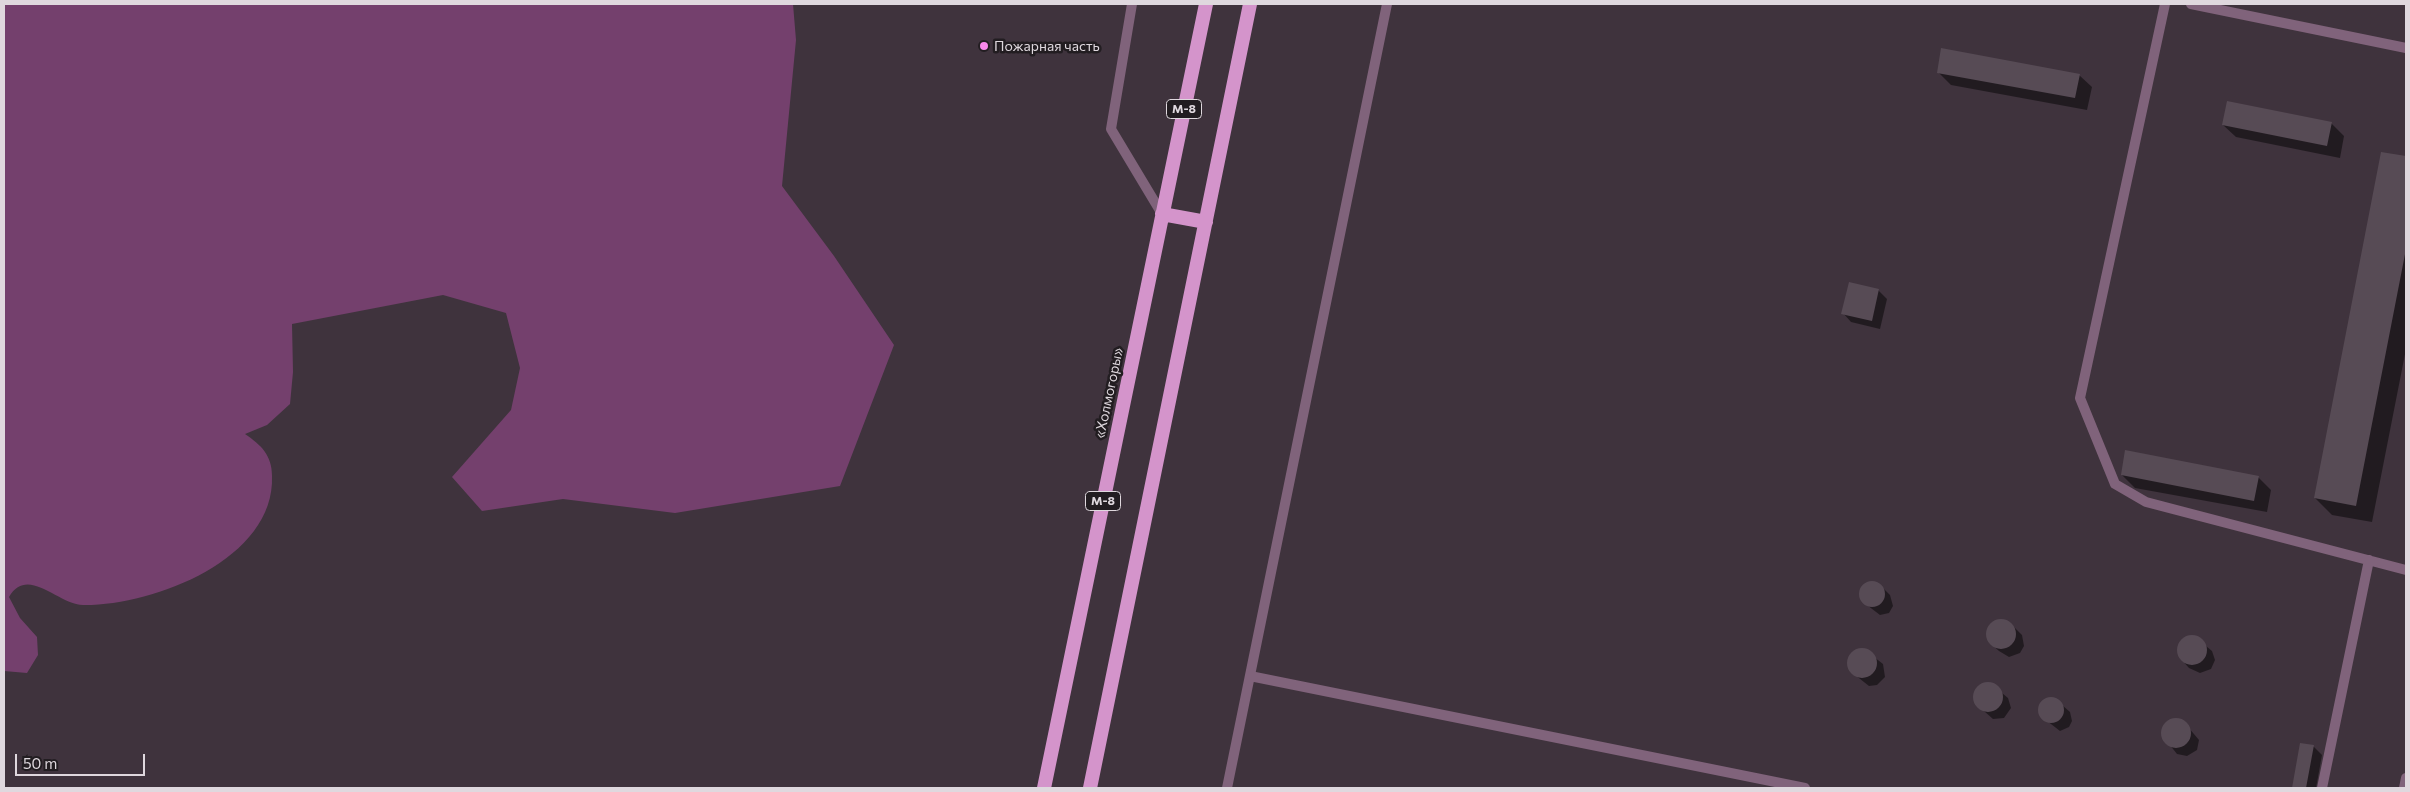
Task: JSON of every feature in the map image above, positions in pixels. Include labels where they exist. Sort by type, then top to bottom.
[{"type":"highway","name":"«Холмогоры»","points":[[1044,788],[1206,4]]},
{"type":"highway","points":[[1090,788],[1250,4]]},
{"type":"highway","points":[[1162,214],[1206,222]]},
{"type":"lane","points":[[1132,4],[1111,129],[1162,214]]},
{"type":"lane","points":[[1227,788],[1387,4]]},
{"type":"lane","points":[[2165,4],[2080,398],[2115,484],[2146,502],[2406,570]]},
{"type":"lane","points":[[2191,4],[2406,48]]},
{"type":"lane","points":[[2322,788],[2369,560]]},
{"type":"lane","points":[[1250,676],[1805,788]]},
{"type":"lane","points":[[2404,788],[2406,778]]},
{"type":"shaded area","points":[[4,4],[793,4],[796,40],[782,186],[834,256],[894,345],[840,486],[675,513],[563,499],[482,511],[452,477],[511,410],[520,368],[506,313],[443,295],[292,324],[293,372],[290,404],[267,425],[245,434],[256,442],[268,456],[272,476],[268,506],[253,532],[232,554],[205,572],[174,587],[142,597],[111,603],[83,605],[73,603],[34,585],[25,585],[17,588],[9,597],[20,618],[37,637],[38,655],[27,673],[4,671]]},
{"type":"building","points":[[1941,48],[2080,74],[2075,98],[1937,73]]},
{"type":"building","points":[[2227,101],[2332,122],[2327,146],[2222,125]]},
{"type":"building","points":[[2381,152],[2406,156],[2406,249],[2356,506],[2314,498]]},
{"type":"building","points":[[1849,282],[1879,289],[1872,321],[1841,314]]},
{"type":"building","points":[[2125,450],[2259,476],[2254,501],[2121,475]]},
{"type":"building","points":[[1872,581],[1881,585],[1885,594],[1881,603],[1872,607],[1863,603],[1859,594],[1863,585]]},
{"type":"building","points":[[2001,619],[2012,623],[2016,634],[2012,645],[2001,649],[1990,645],[1986,634],[1990,623]]},
{"type":"building","points":[[2192,635],[2203,639],[2207,650],[2203,661],[2192,665],[2181,661],[2177,650],[2181,639]]},
{"type":"building","points":[[1862,648],[1873,652],[1877,663],[1873,674],[1862,678],[1851,674],[1847,663],[1851,652]]},
{"type":"building","points":[[1988,682],[1999,686],[2003,697],[1999,708],[1988,712],[1977,708],[1973,697],[1977,686]]},
{"type":"building","points":[[2051,697],[2060,701],[2064,710],[2060,719],[2051,723],[2042,719],[2038,710],[2042,701]]},
{"type":"building","points":[[2176,718],[2187,722],[2191,733],[2187,744],[2176,748],[2165,744],[2161,733],[2165,722]]},
{"type":"building","points":[[2300,743],[2314,745],[2306,788],[2292,788]]},
{"type":"place","name":"Пожарная часть","points":[[984,46]]}]
